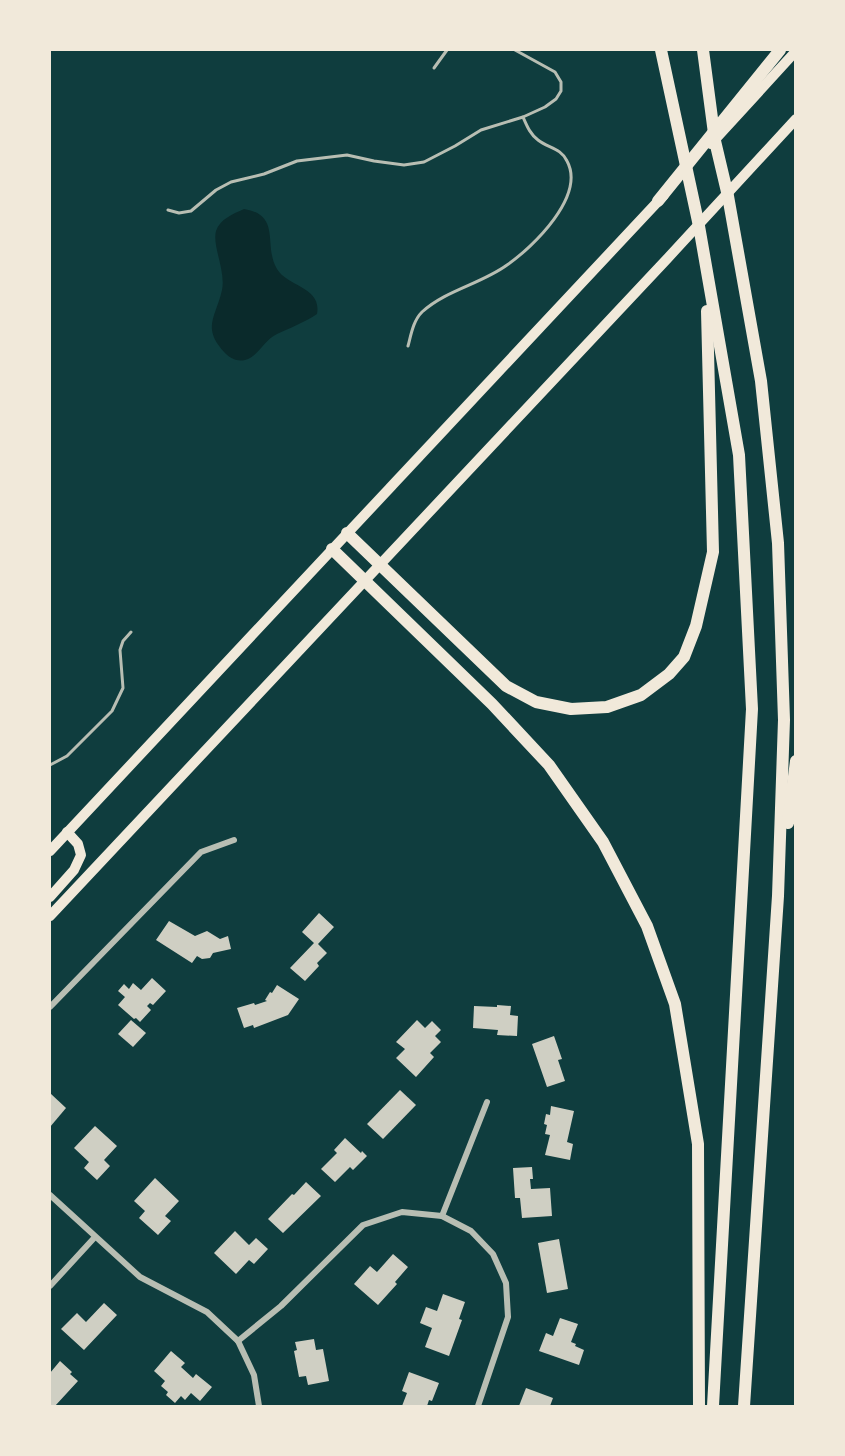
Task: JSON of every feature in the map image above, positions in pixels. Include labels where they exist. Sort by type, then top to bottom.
[{"type":"highway","points":[[662,50],[699,226],[739,455],[752,709],[713,1407]]},
{"type":"highway","points":[[701,50],[715,141],[728,196],[761,381],[778,543],[784,720],[778,896],[744,1407]]},
{"type":"highway","points":[[731,117],[780,50]]},
{"type":"highway","points":[[50,851],[658,201],[731,117],[795,51]]},
{"type":"highway","points":[[50,916],[666,260],[795,119]]},
{"type":"highway","points":[[347,533],[506,686],[536,702],[571,709],[607,707],[640,695],[669,674],[684,657],[696,626],[713,552],[708,317],[699,226]]},
{"type":"highway","points":[[332,549],[492,704],[549,765],[603,842],[647,926],[675,1004],[698,1144],[699,1407]]},
{"type":"highway","points":[[778,896],[795,761]]},
{"type":"highway","points":[[50,897],[74,870],[81,855],[78,844],[67,832]]},
{"type":"street","points":[[50,1006],[201,852],[234,840]]},
{"type":"street","points":[[442,1216],[487,1102]]},
{"type":"street","points":[[50,1195],[140,1277],[207,1312],[238,1341],[254,1375],[259,1407]]},
{"type":"street","points":[[238,1341],[281,1306],[363,1225],[402,1212],[442,1216],[471,1231],[493,1254],[506,1283],[508,1317],[478,1407]]},
{"type":"street","points":[[50,1286],[95,1237]]},
{"type":"lane","points":[[434,68],[447,50]]},
{"type":"lane","points":[[168,210],[179,213],[191,211],[216,190],[231,182],[264,174],[297,161],[347,154],[404,165],[424,162],[481,130],[523,117],[545,107],[561,92],[561,82],[555,72],[515,50]]},
{"type":"lane","points":[[408,346],[414,324],[421,313],[437,301],[506,266],[529,248],[552,222],[564,204],[572,181],[568,161],[558,150],[539,141],[530,132],[523,117]]},
{"type":"lane","points":[[50,765],[68,756],[112,711],[123,688],[120,650],[123,641],[131,632]]},
{"type":"water","points":[[244,209],[256,212],[263,218],[270,233],[271,251],[277,269],[314,298],[317,314],[272,337],[250,358],[239,360],[231,358],[218,344],[212,329],[212,322],[223,283],[216,231],[224,220]]},
{"type":"building","points":[[319,913],[334,927],[318,944],[327,953],[305,981],[290,968],[314,943],[302,932]]},
{"type":"building","points":[[169,921],[195,936],[207,931],[220,939],[228,936],[231,949],[213,953],[210,958],[202,959],[197,956],[192,963],[156,940]]},
{"type":"building","points":[[152,978],[166,991],[153,1005],[150,1003],[147,1006],[151,1010],[140,1022],[118,1005],[125,997],[118,991],[124,984],[129,989],[133,983],[141,990]]},
{"type":"building","points":[[277,985],[299,999],[288,1015],[254,1028],[253,1025],[244,1028],[237,1008],[267,1001],[265,1000]]},
{"type":"building","points":[[497,1005],[511,1006],[510,1015],[518,1016],[517,1036],[497,1035],[498,1030],[473,1028],[474,1006],[497,1007]]},
{"type":"building","points":[[131,1020],[146,1033],[133,1047],[118,1034]]},
{"type":"building","points":[[417,1020],[425,1028],[432,1021],[441,1030],[435,1036],[441,1042],[430,1053],[434,1057],[416,1077],[396,1058],[405,1049],[396,1042]]},
{"type":"building","points":[[554,1036],[562,1059],[558,1060],[565,1081],[547,1087],[532,1044]]},
{"type":"building","points":[[400,1090],[416,1105],[383,1139],[367,1124]]},
{"type":"building","points":[[50,1093],[66,1108],[50,1127]]},
{"type":"building","points":[[551,1106],[574,1111],[567,1142],[573,1144],[570,1160],[545,1155],[550,1135],[545,1134],[547,1125],[544,1124],[546,1114],[550,1115]]},
{"type":"building","points":[[95,1126],[117,1146],[104,1160],[110,1166],[97,1180],[84,1168],[89,1162],[74,1148]]},
{"type":"building","points":[[345,1138],[367,1156],[353,1170],[350,1167],[335,1182],[321,1169],[337,1153],[334,1150]]},
{"type":"building","points":[[532,1167],[531,1189],[550,1188],[552,1216],[522,1218],[520,1198],[515,1198],[513,1168]]},
{"type":"building","points":[[155,1178],[179,1201],[165,1216],[171,1221],[158,1235],[139,1218],[145,1211],[134,1201]]},
{"type":"building","points":[[306,1182],[321,1196],[283,1233],[268,1219]]},
{"type":"building","points":[[235,1231],[249,1245],[256,1238],[268,1249],[254,1264],[249,1260],[236,1274],[214,1253]]},
{"type":"building","points":[[559,1239],[568,1289],[547,1293],[538,1243]]},
{"type":"building","points":[[393,1254],[408,1267],[395,1282],[397,1284],[378,1305],[354,1284],[370,1266],[377,1272]]},
{"type":"building","points":[[443,1294],[465,1302],[459,1319],[462,1320],[449,1356],[425,1347],[432,1328],[420,1323],[426,1307],[437,1311]]},
{"type":"building","points":[[104,1303],[117,1315],[84,1350],[61,1329],[77,1313],[86,1322]]},
{"type":"building","points":[[560,1318],[578,1324],[571,1342],[584,1350],[579,1365],[539,1351],[546,1333],[553,1336]]},
{"type":"building","points":[[314,1339],[316,1350],[323,1349],[329,1381],[308,1385],[306,1376],[299,1377],[294,1351],[297,1350],[295,1342]]},
{"type":"building","points":[[171,1351],[185,1363],[181,1367],[193,1378],[196,1374],[212,1387],[200,1401],[191,1393],[185,1400],[181,1396],[175,1403],[166,1395],[168,1392],[161,1386],[165,1381],[154,1371]]},
{"type":"building","points":[[60,1361],[78,1381],[55,1406],[52,1406],[50,1404],[50,1373]]},
{"type":"building","points":[[409,1372],[439,1383],[432,1401],[429,1400],[427,1406],[402,1406],[407,1393],[402,1391]]},
{"type":"building","points":[[526,1388],[553,1398],[550,1406],[519,1406]]}]
